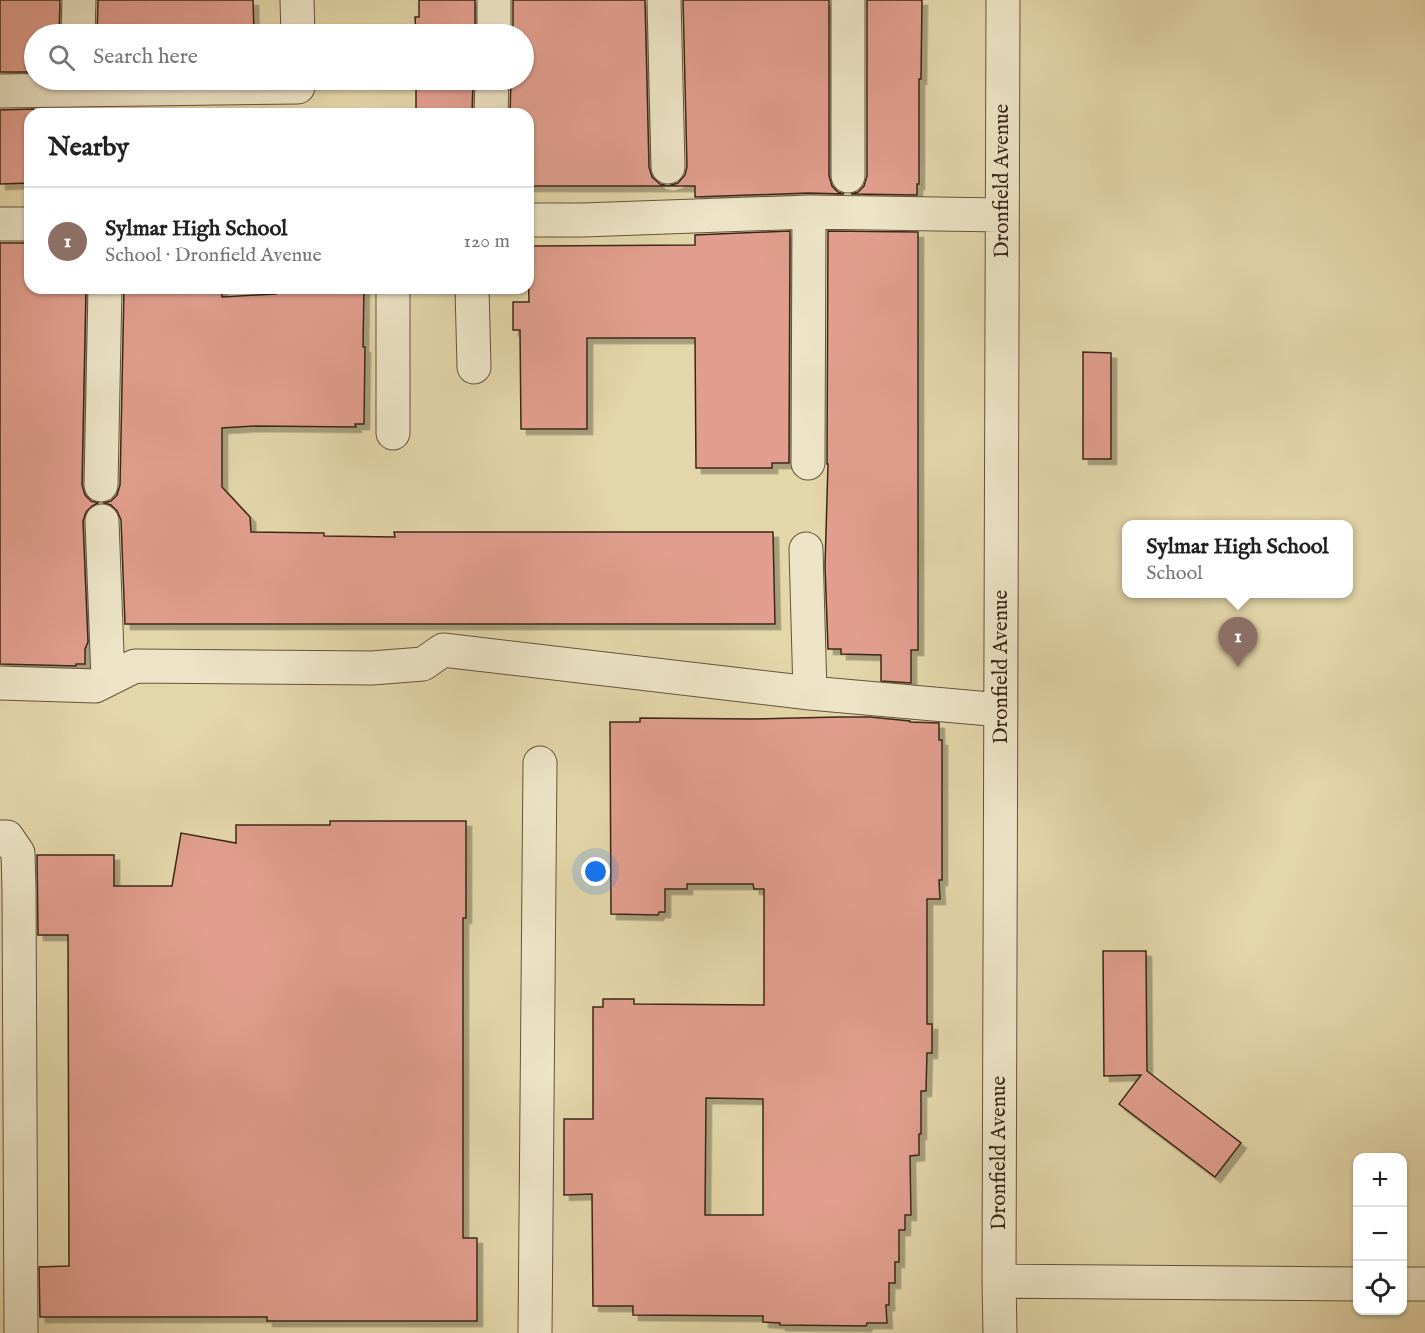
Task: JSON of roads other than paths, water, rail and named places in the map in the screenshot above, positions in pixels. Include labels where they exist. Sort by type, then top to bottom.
[{"type":"street","points":[[78,24],[79,0]]},
{"type":"street","points":[[297,0],[298,24]]},
{"type":"street","points":[[494,0],[494,24]]},
{"type":"street","points":[[664,0],[668,167]]},
{"type":"street","points":[[848,0],[848,176]]},
{"type":"street","name":"Dronfield Avenue","points":[[999,1333],[1003,0]]},
{"type":"street","points":[[0,91],[24,89]]},
{"type":"street","points":[[491,108],[492,90]]},
{"type":"street","points":[[808,463],[809,212]]},
{"type":"street","points":[[534,220],[809,212],[1002,215]]},
{"type":"street","points":[[0,224],[24,224]]},
{"type":"street","points":[[102,485],[105,294]]},
{"type":"street","points":[[393,294],[393,433]]},
{"type":"street","points":[[472,294],[474,367]]},
{"type":"street","points":[[102,521],[108,679]]},
{"type":"street","points":[[806,549],[810,693]]},
{"type":"street","points":[[0,683],[95,686],[135,666],[372,668],[423,663],[443,650],[810,693],[1001,710]]},
{"type":"street","points":[[535,1333],[540,763]]},
{"type":"street","points":[[0,837],[8,837],[18,853],[21,1333]]},
{"type":"street","points":[[999,1281],[1353,1284]]},
{"type":"street","points":[[1407,1284],[1425,1284]]},
{"type":"place","name":"Sylmar High School","points":[[1238,667]]}]
